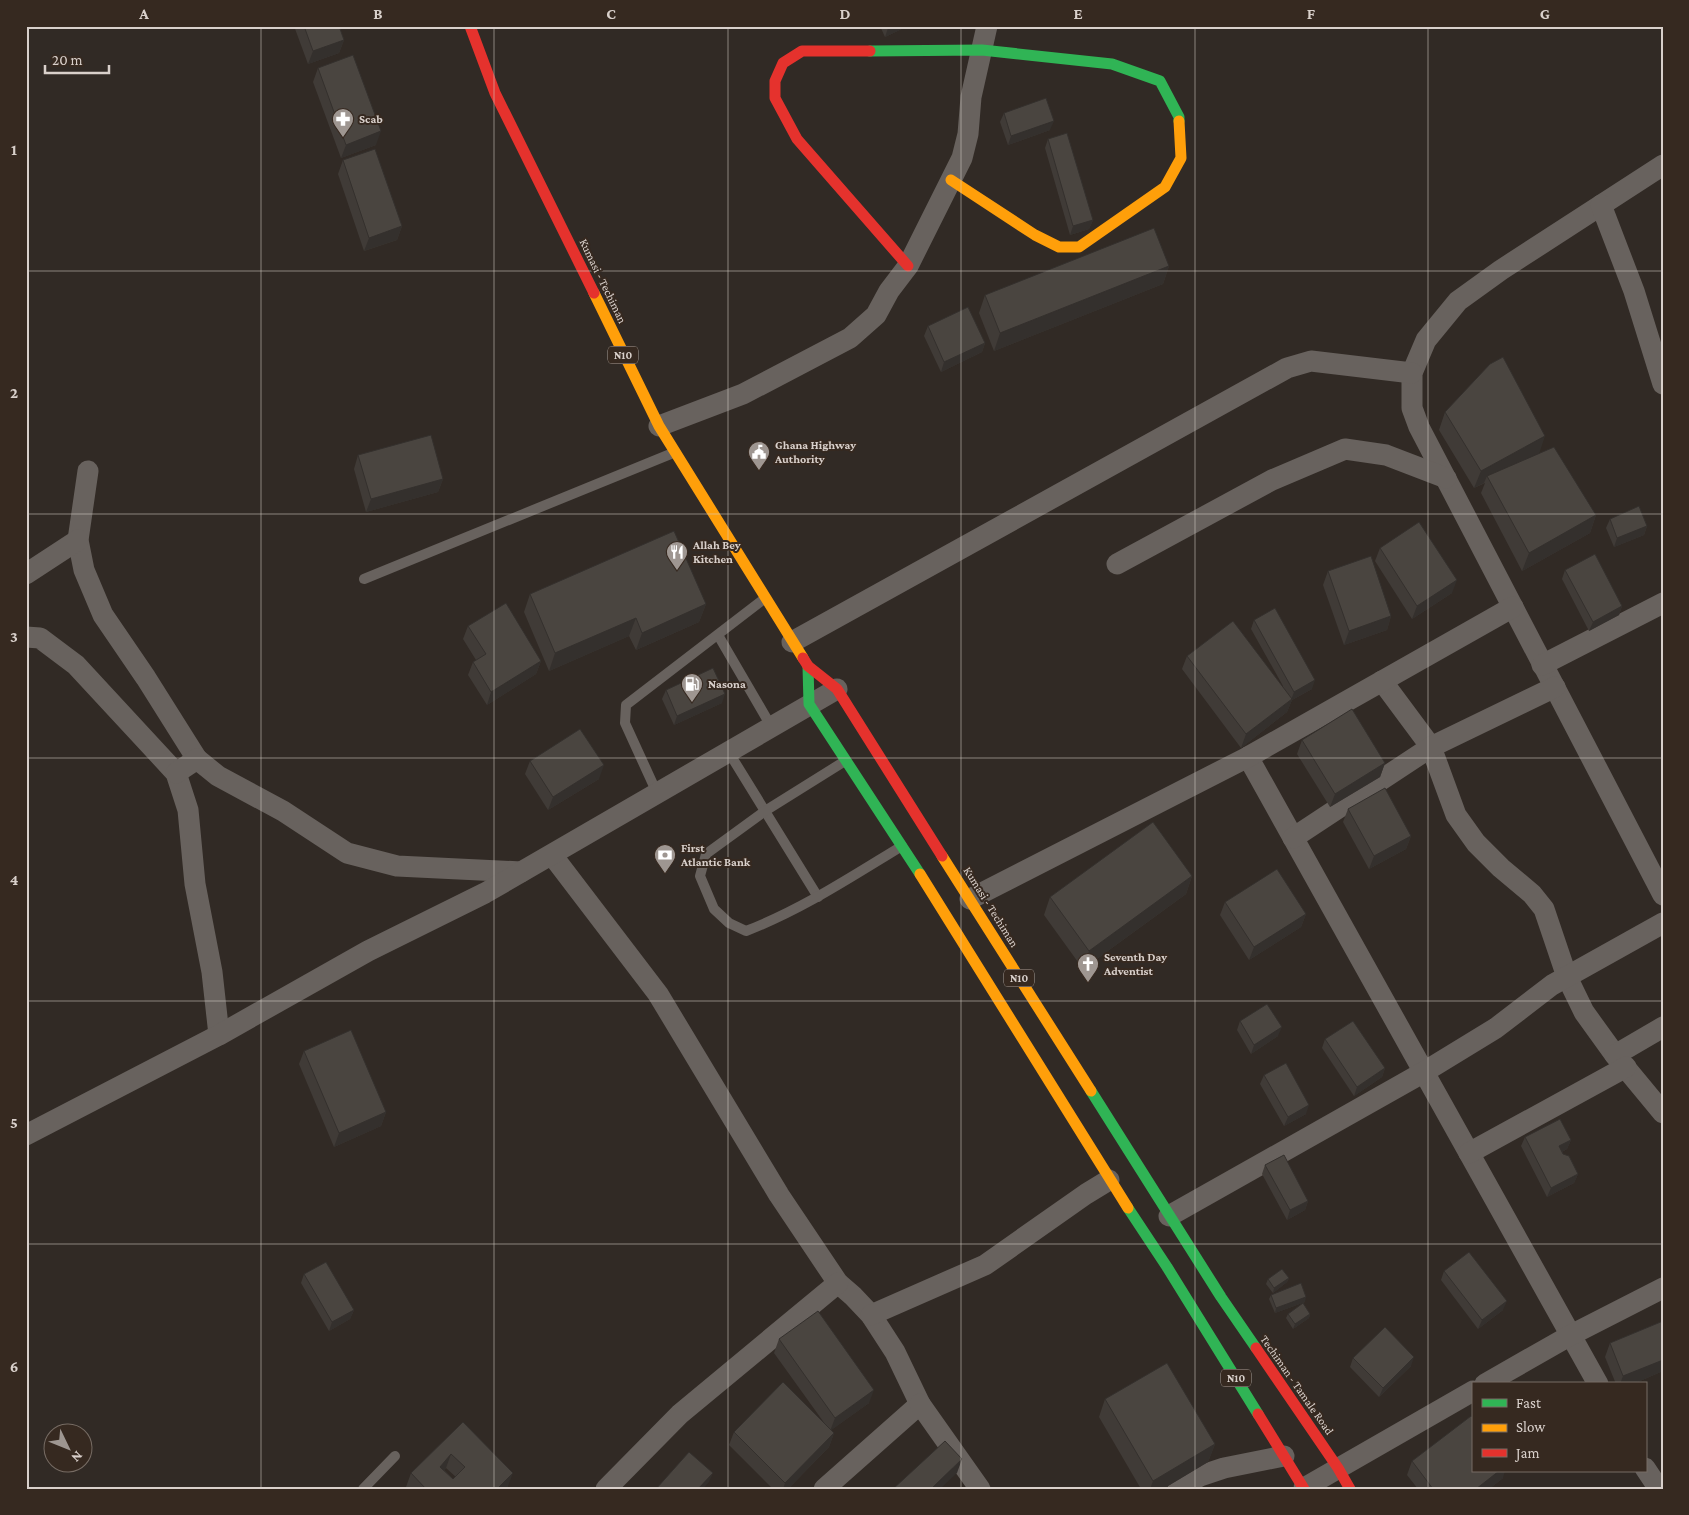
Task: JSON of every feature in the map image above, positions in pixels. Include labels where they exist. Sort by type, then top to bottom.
[{"type":"main road","name":"Kumasi - Techiman","points":[[470,26],[495,93],[659,426],[674,452],[808,666],[836,689],[1221,1297]]},
{"type":"main road","points":[[908,266],[797,139],[776,98],[775,81],[783,63],[802,51],[982,50],[1112,64],[1160,81],[1179,118],[1181,158],[1165,187],[1079,247],[1059,248],[1035,235],[951,180]]},
{"type":"main road","points":[[808,666],[809,704]]},
{"type":"main road","name":"N10","points":[[809,704],[903,846],[1109,1180],[1167,1267],[1304,1488]]},
{"type":"main road","name":"Techiman - Tamale Road","points":[[1221,1297],[1338,1468],[1350,1489]]},
{"type":"street","points":[[659,426],[743,394],[850,338],[876,316],[889,291],[908,266],[962,158],[968,134],[971,97],[987,26]]},
{"type":"street","points":[[1663,165],[1501,270],[1458,301],[1426,340],[1412,373],[1412,408],[1419,427],[1663,895]]},
{"type":"street","points":[[1601,205],[1634,290],[1663,384]]},
{"type":"street","points":[[792,642],[1287,368],[1311,361],[1412,373]]},
{"type":"street","points":[[1117,564],[1272,480],[1345,449],[1386,455],[1446,478]]},
{"type":"street","points":[[88,471],[78,540],[84,570],[103,615],[198,759],[218,776],[283,811],[347,853],[397,866],[521,872]]},
{"type":"street","points":[[26,574],[78,540]]},
{"type":"street","points":[[1542,665],[1663,604]]},
{"type":"street","points":[[970,900],[1248,757],[1513,607]]},
{"type":"street","points":[[26,637],[40,638],[76,665],[176,773],[188,810],[195,884],[212,972],[219,1035]]},
{"type":"street","points":[[1382,681],[1431,747],[1456,815],[1476,843],[1501,868],[1532,894],[1544,909],[1566,977],[1584,1012],[1620,1061],[1663,1113]]},
{"type":"street","points":[[1293,838],[1431,747],[1555,687]]},
{"type":"street","points":[[26,1135],[219,1035],[368,951],[485,893],[836,689]]},
{"type":"street","points":[[1248,757],[1597,1382]]},
{"type":"street","points":[[176,773],[198,759]]},
{"type":"street","points":[[552,855],[658,994],[779,1195],[838,1283],[871,1315],[896,1352],[920,1404],[980,1489]]},
{"type":"street","points":[[1169,1216],[1424,1072],[1496,1028],[1552,985],[1663,923]]},
{"type":"street","points":[[1469,1153],[1620,1061],[1663,1028]]},
{"type":"street","points":[[871,1315],[984,1265],[1109,1180]]},
{"type":"street","points":[[606,1489],[680,1414],[838,1283]]},
{"type":"street","points":[[1489,1382],[1570,1335],[1663,1288]]},
{"type":"street","points":[[1304,1488],[1472,1392]]},
{"type":"street","points":[[824,1489],[920,1404]]},
{"type":"street","points":[[1178,1489],[1200,1476],[1224,1468],[1284,1456]]},
{"type":"street","points":[[1646,1470],[1659,1489]]},
{"type":"lane","points":[[364,579],[674,452]]},
{"type":"lane","points":[[657,794],[625,723],[626,705],[765,599]]},
{"type":"lane","points":[[718,634],[771,726]]},
{"type":"lane","points":[[728,751],[818,897]]},
{"type":"lane","points":[[846,760],[765,811],[706,854],[700,876],[714,909],[729,923],[746,931],[769,922],[818,897],[903,846]]},
{"type":"lane","points":[[363,1489],[395,1456]]},
{"type":"building","points":[[304,26],[339,26],[344,40],[313,51]]},
{"type":"building","points":[[353,55],[381,131],[346,145],[318,68]]},
{"type":"building","points":[[1046,98],[1054,121],[1011,136],[1004,113]]},
{"type":"building","points":[[1067,133],[1093,220],[1073,226],[1048,139]]},
{"type":"building","points":[[375,149],[402,226],[369,238],[343,160]]},
{"type":"building","points":[[1154,228],[1169,266],[1000,333],[985,295]]},
{"type":"building","points":[[968,307],[985,343],[944,362],[928,326]]},
{"type":"building","points":[[1503,357],[1545,436],[1481,471],[1445,412],[1490,364]]},
{"type":"building","points":[[431,435],[443,479],[371,499],[358,455]]},
{"type":"building","points":[[1554,447],[1596,515],[1529,553],[1487,476]]},
{"type":"building","points":[[1639,506],[1647,526],[1617,538],[1610,519]]},
{"type":"building","points":[[1419,522],[1457,580],[1417,606],[1380,548]]},
{"type":"building","points":[[674,531],[706,604],[642,633],[636,618],[555,653],[530,594]]},
{"type":"building","points":[[1595,554],[1622,606],[1593,622],[1565,570]]},
{"type":"building","points":[[1371,556],[1391,616],[1349,631],[1328,571]]},
{"type":"building","points":[[506,603],[541,661],[491,692],[473,662],[486,654],[468,626]]},
{"type":"building","points":[[1275,608],[1315,680],[1294,692],[1254,620]]},
{"type":"building","points":[[1233,621],[1292,699],[1246,734],[1187,656]]},
{"type":"building","points":[[713,668],[725,694],[677,716],[666,690]]},
{"type":"building","points":[[1352,709],[1385,763],[1335,794],[1302,740]]},
{"type":"building","points":[[580,729],[604,765],[553,797],[530,761]]},
{"type":"building","points":[[1385,788],[1411,836],[1374,856],[1348,809]]},
{"type":"building","points":[[1153,822],[1192,876],[1089,951],[1050,897]]},
{"type":"building","points":[[1277,869],[1306,914],[1254,947],[1225,902]]},
{"type":"building","points":[[1267,1004],[1282,1027],[1254,1045],[1240,1021]]},
{"type":"building","points":[[1353,1021],[1385,1068],[1357,1087],[1325,1039]]},
{"type":"building","points":[[351,1030],[386,1112],[339,1133],[304,1051]]},
{"type":"building","points":[[1286,1063],[1309,1105],[1288,1117],[1264,1075]]},
{"type":"building","points":[[1560,1119],[1571,1140],[1559,1146],[1563,1154],[1569,1156],[1578,1174],[1551,1188],[1525,1137]]},
{"type":"building","points":[[1284,1155],[1308,1201],[1290,1210],[1265,1165]]},
{"type":"building","points":[[1469,1252],[1507,1301],[1482,1320],[1444,1271]]},
{"type":"building","points":[[326,1262],[354,1310],[332,1322],[304,1274]]},
{"type":"building","points":[[1282,1269],[1289,1278],[1274,1288],[1268,1279]]},
{"type":"building","points":[[1301,1283],[1306,1297],[1276,1308],[1271,1295]]},
{"type":"building","points":[[1303,1303],[1310,1314],[1295,1324],[1288,1314]]},
{"type":"building","points":[[818,1311],[874,1390],[835,1418],[779,1339]]},
{"type":"building","points":[[1663,1321],[1663,1360],[1623,1376],[1610,1343]]},
{"type":"building","points":[[1385,1327],[1414,1357],[1383,1388],[1353,1358]]},
{"type":"building","points":[[1167,1363],[1215,1444],[1153,1481],[1105,1399]]},
{"type":"building","points":[[783,1382],[834,1433],[785,1483],[734,1432]]},
{"type":"building","points":[[1471,1416],[1472,1472],[1498,1472],[1476,1489],[1433,1489],[1412,1461]]},
{"type":"building","points":[[463,1422],[513,1473],[497,1489],[426,1489],[411,1473]],"holes":[[[451,1454],[465,1467],[453,1479],[440,1467]]]},
{"type":"building","points":[[945,1441],[962,1459],[931,1489],[893,1489]]},
{"type":"building","points":[[689,1452],[713,1473],[698,1489],[656,1489]]},
{"type":"traffic: fast","points":[[870,51],[982,50],[1112,64],[1160,81],[1179,117],[1179,121]]},
{"type":"traffic: fast","points":[[808,666],[809,704],[920,874]]},
{"type":"traffic: fast","points":[[1091,1091],[1221,1297],[1256,1348]]},
{"type":"traffic: fast","points":[[1128,1208],[1258,1414]]},
{"type":"traffic: slow","points":[[951,180],[1035,235],[1059,247],[1079,247],[1165,187],[1181,158],[1179,121]]},
{"type":"traffic: slow","points":[[594,293],[659,426],[803,658]]},
{"type":"traffic: slow","points":[[942,856],[1091,1091]]},
{"type":"traffic: slow","points":[[920,874],[1128,1208]]},
{"type":"traffic: jam","points":[[470,26],[495,93],[594,293]]},
{"type":"traffic: jam","points":[[870,51],[802,51],[783,63],[775,81],[775,98],[797,139],[908,266]]},
{"type":"traffic: jam","points":[[803,658],[808,666],[837,689],[942,856]]},
{"type":"traffic: jam","points":[[1256,1348],[1338,1468],[1350,1489]]},
{"type":"traffic: jam","points":[[1258,1414],[1304,1489]]},
{"type":"place","name":"Scab","points":[[343,138]]},
{"type":"place","name":"Ghana Highway Authority","points":[[759,471]]},
{"type":"place","name":"Allah Bey Kitchen","points":[[677,571]]},
{"type":"place","name":"Nasona","points":[[692,703]]},
{"type":"place","name":"First Atlantic Bank","points":[[665,874]]},
{"type":"place","name":"Seventh Day Adventist","points":[[1088,983]]}]
